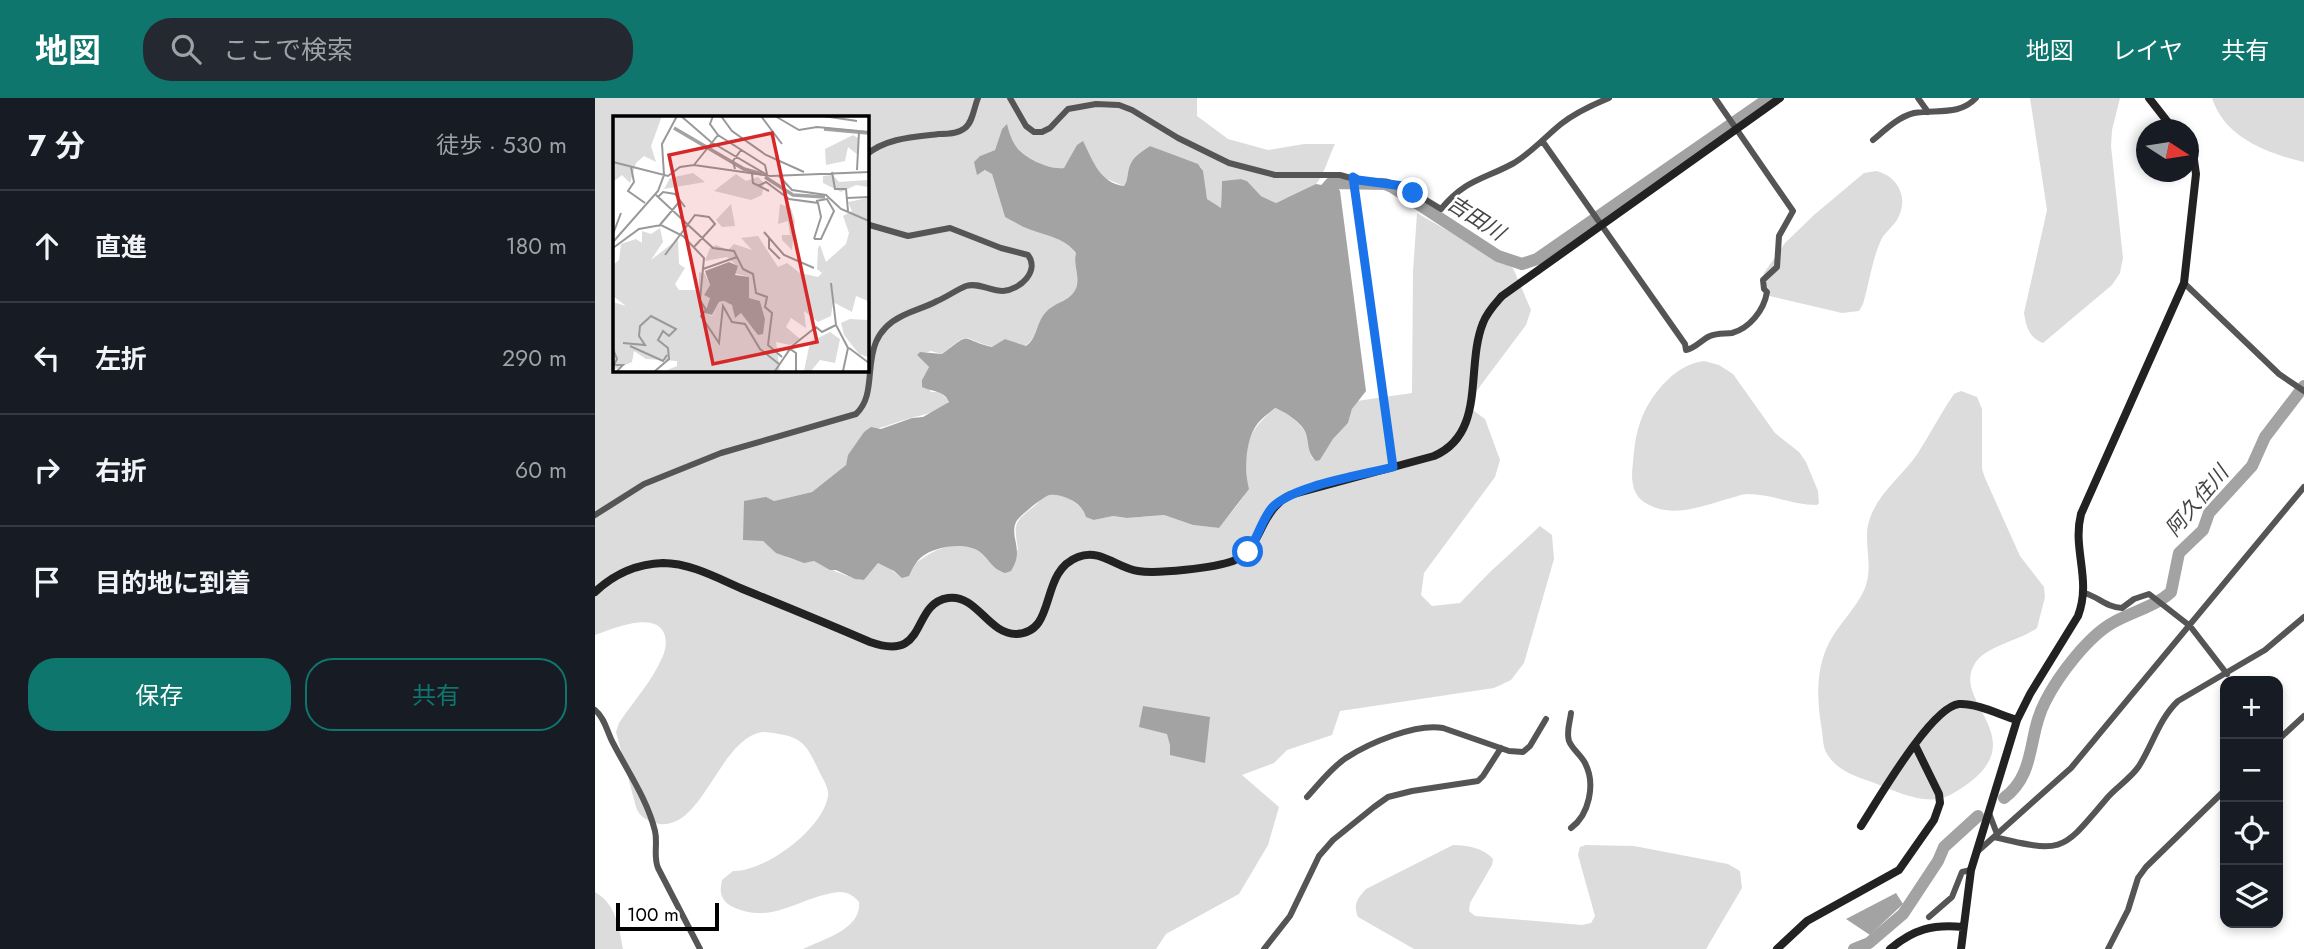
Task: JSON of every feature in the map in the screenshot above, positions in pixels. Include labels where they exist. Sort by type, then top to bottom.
[{"type":"street","points":[[868,154],[893,141],[949,134],[964,129],[970,121],[978,98]]},
{"type":"street","points":[[1010,98],[1025,126],[1034,132],[1050,128],[1068,109],[1107,103],[1132,110],[1229,163],[1290,176],[1340,175],[1403,186],[1441,209],[1468,183],[1514,163],[1543,142],[1560,125],[1609,98]]},
{"type":"street","points":[[1543,142],[1602,223],[1685,344],[1686,350],[1693,349],[1712,335],[1731,333],[1757,316],[1767,292],[1763,280],[1777,267],[1779,236],[1793,211],[1715,98]]},
{"type":"street","points":[[595,592],[624,571],[641,566],[670,564],[700,572],[885,646],[900,646],[916,631],[933,605],[943,599],[966,601],[1003,631],[1015,634],[1034,628],[1041,620],[1057,572],[1067,562],[1079,556],[1106,557],[1126,568],[1147,571],[1226,564],[1248,552],[1271,510],[1283,499],[1299,491],[1434,456],[1448,449],[1458,439],[1468,419],[1479,336],[1486,316],[1502,296],[1780,98]]},
{"type":"street","points":[[1918,98],[1928,112]]},
{"type":"street","points":[[1873,140],[1899,120],[1914,114],[1961,109],[1976,98]]},
{"type":"street","points":[[2149,98],[2165,119]]},
{"type":"street","points":[[1353,177],[1393,467]]},
{"type":"street","points":[[1961,949],[1971,870],[2017,720],[2078,616],[2085,593],[2077,534],[2081,514],[2184,283],[2195,182]]},
{"type":"street","points":[[595,515],[644,484],[720,453],[856,414],[865,401],[873,349],[880,335],[895,320],[967,285],[1003,291],[1025,280],[1032,272],[1031,258],[1025,253],[1001,248],[959,230],[944,228],[908,236],[868,225]]},
{"type":"street","points":[[2184,283],[2279,374],[2304,391]]},
{"type":"street","points":[[1976,852],[2071,768],[2304,487]]},
{"type":"street","points":[[2085,593],[2098,597],[2110,607],[2122,608],[2134,599],[2149,594],[2190,626],[2227,674]]},
{"type":"street","points":[[1996,835],[2042,848],[2064,844],[2138,768],[2167,712],[2178,701],[2265,650],[2304,617]]},
{"type":"street","points":[[1861,826],[1937,716],[1956,705],[1966,704],[2017,720]]},
{"type":"street","points":[[595,710],[602,718],[644,800],[656,835],[654,855],[658,868],[700,949]]},
{"type":"street","points":[[1571,713],[1569,741],[1585,763],[1590,788],[1586,810],[1579,822],[1571,828]]},
{"type":"street","points":[[2279,739],[2304,716]]},
{"type":"street","points":[[1307,797],[1344,759],[1412,729],[1432,726],[1443,728],[1501,748],[1523,752],[1530,746],[1546,719]]},
{"type":"street","points":[[1777,949],[1807,921],[1899,870],[1934,820],[1940,803],[1939,794],[1915,745]]},
{"type":"street","points":[[1264,949],[1290,916],[1319,856],[1333,840],[1388,797],[1412,790],[1478,781],[1501,748]]},
{"type":"street","points":[[2108,949],[2128,911],[2138,878],[2220,795]]},
{"type":"street","points":[[1989,812],[1998,821],[2007,824]]},
{"type":"street","points":[[1989,812],[1996,835]]},
{"type":"street","points":[[1930,917],[1952,897],[1962,872],[1971,870]]},
{"type":"street","points":[[1890,949],[1929,927],[1963,927]]},
{"type":"shaded area","points":[[595,98],[1197,98],[1197,116],[1228,139],[1268,150],[1304,144],[1335,144],[1319,180],[1308,190],[1276,203],[1261,196],[1247,181],[1222,181],[1221,208],[1207,199],[1201,167],[1150,146],[1132,161],[1124,186],[1102,177],[1096,167],[1069,160],[1064,168],[1038,163],[1016,147],[1007,125],[1002,129],[995,150],[980,156],[977,174],[986,170],[992,174],[1005,217],[1072,248],[1076,253],[1077,285],[1072,295],[1045,313],[1032,339],[1025,346],[1005,339],[993,347],[967,338],[958,341],[942,354],[931,351],[917,355],[929,367],[922,380],[931,392],[940,392],[949,401],[930,413],[864,432],[849,455],[846,465],[812,492],[774,501],[763,541],[792,559],[814,561],[859,579],[864,580],[878,563],[898,575],[935,551],[955,545],[977,550],[1001,572],[1018,549],[1018,521],[1042,498],[1053,494],[1073,501],[1094,520],[1113,516],[1127,518],[1164,515],[1193,525],[1219,528],[1245,493],[1248,443],[1258,424],[1275,408],[1301,426],[1312,458],[1320,460],[1333,439],[1348,423],[1357,401],[1412,393],[1413,272],[1417,213],[1513,268],[1531,310],[1526,325],[1466,405],[1485,419],[1500,460],[1495,477],[1424,573],[1421,595],[1432,606],[1460,603],[1540,526],[1552,535],[1554,559],[1524,663],[1511,680],[1494,688],[1340,711],[1332,735],[1287,750],[1274,763],[1242,775],[1279,807],[1268,845],[1239,894],[1166,934],[1156,949],[803,949],[848,926],[858,911],[859,902],[851,895],[840,892],[761,913],[733,907],[722,896],[722,880],[733,871],[761,864],[776,856],[804,834],[824,809],[828,796],[825,783],[805,746],[795,738],[763,732],[747,738],[734,751],[698,802],[685,815],[671,823],[655,823],[646,819],[636,807],[616,732],[619,723],[658,667],[666,642],[661,628],[653,624],[644,622],[595,635]]},
{"type":"shaded area","points":[[2030,98],[2120,98],[2111,146],[2123,258],[2120,273],[2112,285],[2043,343],[2031,335],[2024,313],[2047,210]]},
{"type":"shaded area","points":[[2212,98],[2304,98],[2304,162],[2249,142],[2227,124]]},
{"type":"shaded area","points":[[1007,124],[1012,140],[1019,150],[1030,159],[1051,167],[1064,168],[1077,145],[1083,141],[1103,176],[1124,186],[1132,161],[1150,146],[1198,164],[1203,171],[1207,199],[1221,208],[1222,181],[1247,181],[1261,196],[1276,203],[1316,184],[1338,188],[1366,391],[1352,409],[1348,423],[1333,439],[1320,460],[1316,461],[1310,452],[1306,434],[1298,422],[1275,408],[1260,421],[1250,437],[1246,464],[1249,489],[1219,528],[1193,525],[1164,515],[1127,518],[1113,516],[1094,520],[1086,517],[1076,503],[1056,495],[1047,496],[1016,522],[1014,533],[1017,556],[1011,571],[1005,573],[980,552],[968,547],[953,546],[923,556],[909,576],[902,578],[878,563],[864,580],[855,579],[814,561],[804,563],[776,553],[763,541],[743,540],[744,501],[766,497],[774,501],[812,492],[846,465],[848,455],[864,432],[871,427],[881,429],[923,417],[949,402],[941,393],[922,387],[922,380],[929,367],[917,355],[920,352],[942,354],[966,338],[992,347],[1005,339],[1026,346],[1045,313],[1075,291],[1076,253],[1072,248],[1005,217],[992,174],[985,170],[977,175],[974,162],[980,156],[995,150],[1002,129]]},
{"type":"shaded area","points":[[1876,171],[1896,183],[1902,203],[1898,218],[1878,248],[1859,311],[1842,313],[1765,295],[1762,284],[1764,273],[1785,243],[1864,173]]},
{"type":"shaded area","points":[[1704,361],[1719,365],[1733,374],[1775,433],[1799,452],[1818,491],[1817,505],[1748,494],[1674,511],[1654,507],[1640,499],[1634,490],[1632,473],[1638,431],[1648,404],[1663,384],[1682,368]]},
{"type":"shaded area","points":[[1961,391],[1977,397],[1982,409],[1982,469],[1985,478],[2020,556],[2044,587],[2045,597],[2037,628],[1994,648],[1974,665],[1970,680],[1989,726],[1993,742],[1990,758],[1977,776],[1950,795],[1930,799],[1909,796],[1857,777],[1829,758],[1824,745],[1818,686],[1824,653],[1866,585],[1869,569],[1867,529],[1873,511],[1884,493],[1912,462],[1954,394]]},
{"type":"shaded area","points":[[1143,706],[1210,717],[1205,763],[1170,755],[1167,734],[1139,727]]},
{"type":"shaded area","points":[[1453,845],[1475,848],[1493,859],[1470,903],[1469,911],[1475,916],[1582,925],[1591,923],[1595,916],[1578,855],[1580,847],[1586,845],[1634,846],[1728,864],[1740,871],[1742,888],[1706,949],[1414,949],[1358,917],[1357,902],[1366,889]]},
{"type":"shaded area","points":[[595,892],[612,910],[623,949],[595,949]]},
{"type":"shaded area","points":[[1896,893],[1903,904],[1870,935],[1846,919]]},
{"type":"waterway","name":"吉田川","points":[[1319,197],[1331,183],[1385,184],[1498,256],[1522,264],[1537,259],[1769,98]]},
{"type":"waterway","name":"阿久住川","points":[[2004,798],[2022,777],[2039,715],[2066,669],[2104,628],[2171,592],[2179,553],[2203,530],[2209,513],[2252,466],[2265,437],[2304,386]]},
{"type":"waterway","name":"阿久住川","points":[[1854,949],[1869,943],[1903,914],[1938,861],[1944,847],[1978,816]]},
{"type":"route","points":[[1248,552],[1276,503],[1299,491],[1393,467],[1353,177],[1403,186],[1413,193]]}]
